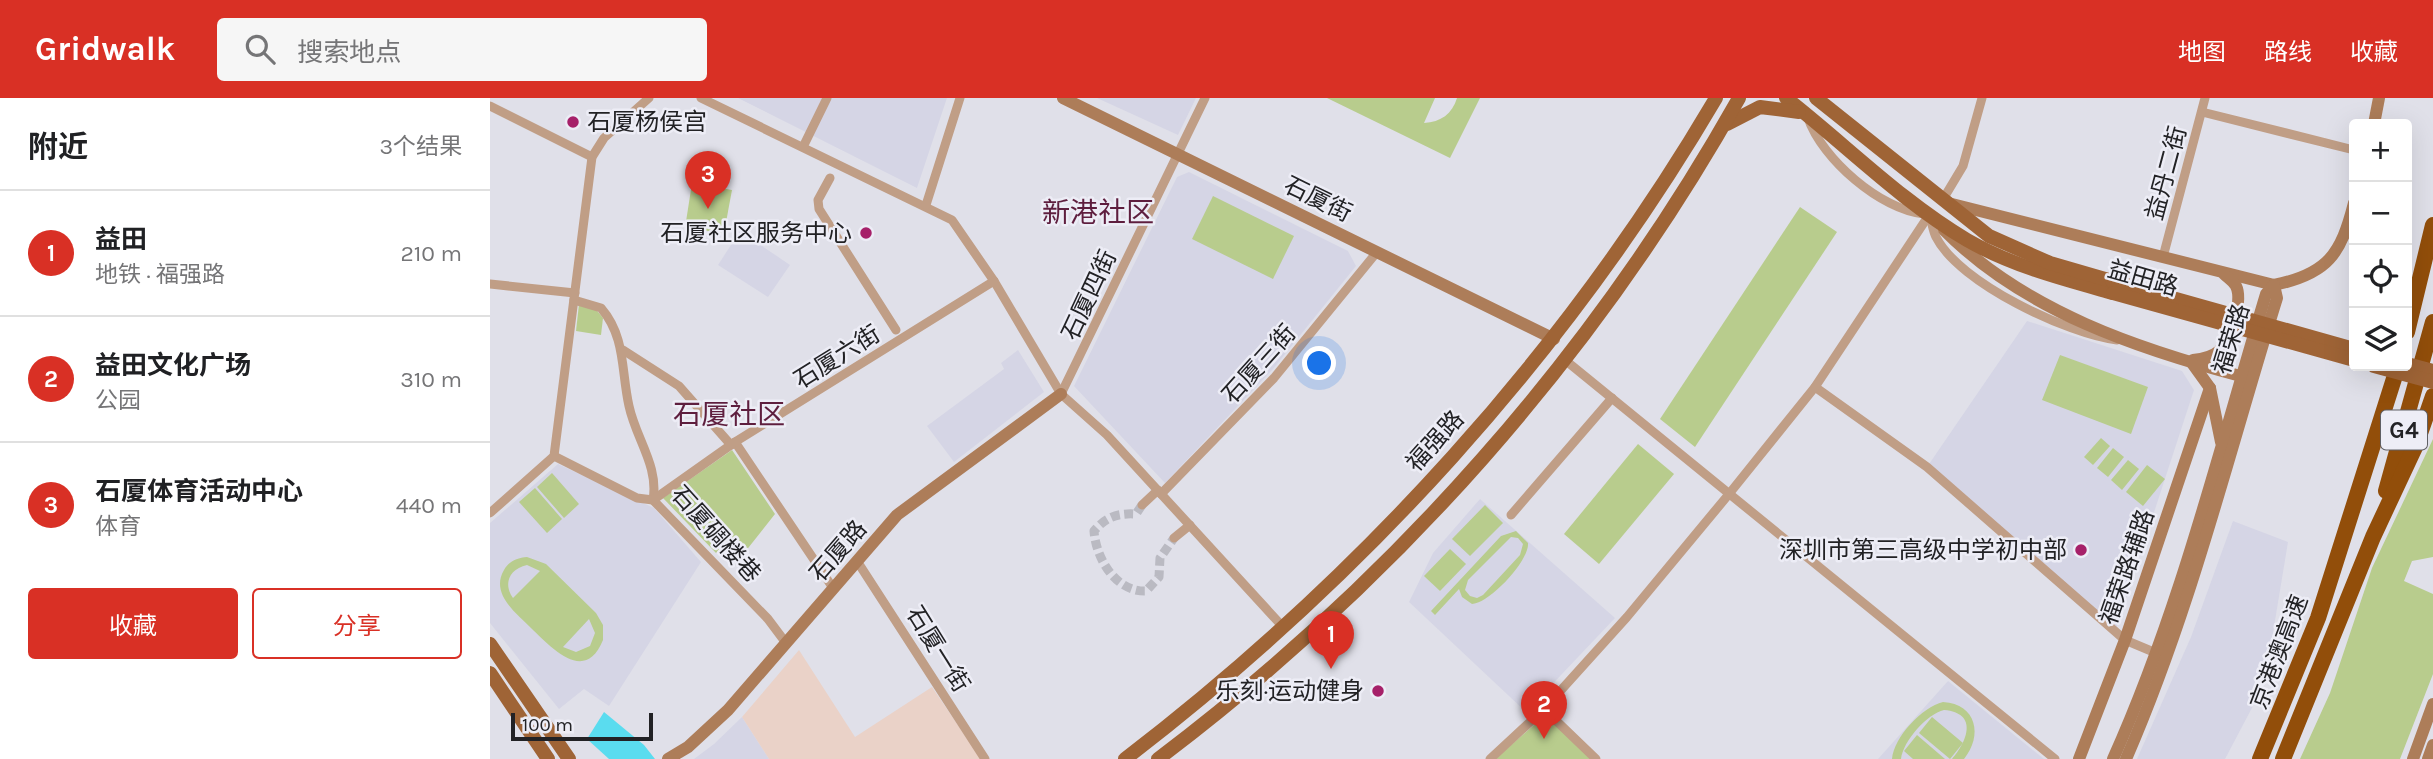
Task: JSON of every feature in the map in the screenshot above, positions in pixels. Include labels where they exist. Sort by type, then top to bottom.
[{"type":"highway","points":[[2412,311],[2433,225]]},
{"type":"highway","name":"G4","points":[[2373,537],[2433,322]]},
{"type":"highway","name":"京港澳高速","points":[[2260,759],[2338,560],[2396,371]]},
{"type":"highway","points":[[2373,537],[2416,445],[2433,396]]},
{"type":"highway","name":"京港澳高速","points":[[2284,759],[2373,537]]},
{"type":"main road","name":"石厦街","points":[[1063,98],[1554,339]]},
{"type":"main road","points":[[1701,124],[1709,98]]},
{"type":"main road","name":"福强路","points":[[1125,759],[1220,684],[1283,627],[1357,559],[1427,484],[1554,339],[1640,218],[1716,98]]},
{"type":"main road","name":"福强路","points":[[1158,759],[1284,657],[1381,567],[1469,474],[1565,360],[1655,238],[1738,98]]},
{"type":"main road","name":"益田路","points":[[1786,98],[1929,215],[1963,249],[2021,290],[2128,342],[2247,378]]},
{"type":"main road","name":"益田路","points":[[1816,98],[1942,201],[1997,240],[2112,287],[2349,358]]},
{"type":"main road","points":[[2375,119],[2379,98]]},
{"type":"main road","points":[[1717,136],[1735,118],[1760,107],[1774,106],[1806,113]]},
{"type":"main road","name":"益田路","points":[[1942,201],[2274,285]]},
{"type":"main road","name":"益田路","points":[[1929,215],[1998,256],[2028,268],[2349,348]]},
{"type":"main road","points":[[2274,285],[2313,273],[2330,261],[2341,244],[2349,219]]},
{"type":"main road","points":[[2189,360],[2205,359],[2218,352],[2225,343],[2238,300],[2237,288],[2221,272]]},
{"type":"main road","name":"福荣路","points":[[2126,759],[2173,639],[2231,459],[2266,295],[2274,285]]},
{"type":"main road","points":[[2189,360],[2199,369],[2210,388],[2219,427],[2220,455]]},
{"type":"main road","points":[[2412,366],[2433,372]]},
{"type":"main road","points":[[2392,371],[2433,382]]},
{"type":"main road","name":"福荣路","points":[[2113,759],[2156,653],[2247,378]]},
{"type":"main road","name":"福荣路辅路","points":[[2079,759],[2125,640],[2210,388]]},
{"type":"main road","name":"石厦路","points":[[668,759],[688,747],[729,710],[897,515],[1061,394]]},
{"type":"main road","points":[[490,644],[569,759]]},
{"type":"main road","points":[[490,673],[548,759]]},
{"type":"main road","points":[[2413,759],[2433,704]]},
{"type":"main road","points":[[2088,740],[2089,759]]},
{"type":"main road","points":[[2428,759],[2433,745]]},
{"type":"street","points":[[490,513],[554,456],[592,157],[598,144],[649,98]]},
{"type":"street","points":[[701,98],[926,205],[952,220],[994,281],[1061,394],[1107,435],[1283,627]]},
{"type":"street","points":[[803,147],[827,98]]},
{"type":"street","points":[[926,205],[960,98]]},
{"type":"street","name":"石厦四街","points":[[1061,394],[1205,98]]},
{"type":"street","points":[[1942,201],[1964,166],[1982,98]]},
{"type":"street","name":"益丹二街","points":[[2163,257],[2205,98]]},
{"type":"street","points":[[490,106],[592,157]]},
{"type":"street","points":[[2202,112],[2349,149]]},
{"type":"street","points":[[830,178],[818,200],[819,209],[896,330]]},
{"type":"street","points":[[1490,759],[1544,709],[1627,617],[1729,494],[1815,387],[1929,215]]},
{"type":"street","name":"石厦三街","points":[[1142,505],[1159,492],[1274,378],[1377,252]]},
{"type":"street","name":"石厦六街","points":[[653,500],[733,444],[994,281]]},
{"type":"street","name":"石厦碉楼巷","points":[[490,284],[574,297],[601,308],[623,350],[628,406],[656,484],[653,500],[768,619],[786,643]]},
{"type":"street","points":[[623,350],[679,386],[733,444],[833,588]]},
{"type":"street","points":[[1565,360],[2055,759]]},
{"type":"street","points":[[1815,387],[1927,467],[2125,640],[2156,653]]},
{"type":"street","points":[[1511,515],[1612,398]]},
{"type":"street","points":[[554,456],[637,498],[653,500]]},
{"type":"street","points":[[1174,538],[1190,526]]},
{"type":"street","name":"石厦一街","points":[[857,561],[985,759]]},
{"type":"street","points":[[1544,709],[1596,759]]},
{"type":"shaded area","points":[[738,98],[947,98],[917,188]]},
{"type":"shaded area","points":[[1097,98],[1196,98],[1178,135]]},
{"type":"shaded area","points":[[1189,172],[1348,251],[1356,266],[1273,369],[1165,483],[1074,386],[1177,177]]},
{"type":"shaded area","points":[[740,231],[790,265],[768,297],[718,265]]},
{"type":"shaded area","name":"深圳市第三高级中学初中部","points":[[2027,321],[2182,371],[2194,390],[2115,632],[1927,467]]},
{"type":"shaded area","points":[[1018,350],[1044,392],[954,462],[927,426],[1004,369],[1001,363]]},
{"type":"shaded area","points":[[558,464],[654,508],[701,562],[609,706],[584,689],[559,709],[490,623],[490,523]]},
{"type":"shaded area","points":[[1480,499],[1615,618],[1526,712],[1409,602],[1433,553]]},
{"type":"shaded area","points":[[2233,521],[2288,542],[2266,675],[2225,759],[2137,759],[2191,637]]},
{"type":"shaded area","points":[[799,650],[855,737],[932,687],[981,759],[769,759],[742,717]]},
{"type":"shaded area","points":[[1948,681],[2044,759],[1878,759]]},
{"type":"shaded area","points":[[742,717],[769,759],[694,759],[714,744]]},
{"type":"green space","points":[[1327,98],[1435,98],[1424,123],[1445,116],[1457,98],[1480,98],[1450,158]]},
{"type":"green space","points":[[692,183],[732,190],[724,233],[685,228]]},
{"type":"green space","points":[[1213,196],[1294,236],[1273,279],[1192,239]]},
{"type":"green space","points":[[1800,207],[1837,232],[1695,447],[1660,419]]},
{"type":"green space","points":[[579,304],[594,307],[603,318],[601,335],[576,331]]},
{"type":"green space","points":[[2060,355],[2148,387],[2131,434],[2042,400]]},
{"type":"green space","points":[[2101,438],[2110,446],[2093,465],[2084,457]]},
{"type":"green space","points":[[2433,439],[2433,557],[2412,561],[2404,581],[2433,594],[2433,674],[2400,759],[2300,759],[2330,693],[2372,568]]},
{"type":"green space","points":[[1638,444],[1674,474],[1599,564],[1564,534]]},
{"type":"green space","points":[[2113,448],[2124,457],[2108,477],[2097,468]]},
{"type":"green space","points":[[732,450],[775,514],[741,557],[723,545],[716,553],[663,498]]},
{"type":"green space","points":[[2128,460],[2139,469],[2122,490],[2111,480]]},
{"type":"green space","points":[[2147,465],[2165,479],[2143,506],[2126,492]]},
{"type":"green space","points":[[552,473],[579,504],[564,518],[537,487]]},
{"type":"green space","points":[[535,488],[562,519],[547,533],[519,502]]},
{"type":"green space","points":[[1485,505],[1503,523],[1470,556],[1452,539]]},
{"type":"green space","points":[[1516,531],[1528,543],[1527,551],[1516,570],[1498,589],[1479,602],[1472,604],[1462,597],[1459,589],[1435,615],[1431,611],[1501,536]],"holes":[[[1511,537],[1518,538],[1523,544],[1520,555],[1483,595],[1477,598],[1470,596],[1465,590],[1468,580]]]},
{"type":"green space","points":[[1450,549],[1466,564],[1440,591],[1424,576]]},
{"type":"green space","points":[[527,557],[546,564],[596,613],[603,625],[603,640],[596,653],[587,660],[578,661],[558,652],[518,616],[502,595],[500,587],[504,570],[514,560]],"holes":[[[527,565],[540,571],[513,598],[508,582],[516,570]],[[589,619],[595,633],[590,646],[576,652],[563,647]]]},
{"type":"green space","points":[[1943,702],[1963,709],[1970,715],[1973,723],[1974,741],[1964,759],[1952,759],[1962,745],[1967,729],[1966,722],[1955,712],[1944,710],[1930,717],[1917,729],[1906,744],[1901,759],[1892,759],[1898,742],[1910,724],[1926,710]]},
{"type":"green space","points":[[1543,717],[1551,718],[1592,759],[1495,759]]},
{"type":"green space","points":[[1932,717],[1963,743],[1950,759],[1919,733]]},
{"type":"green space","points":[[1917,735],[1945,759],[1913,759],[1904,751]]},
{"type":"water","points":[[604,712],[644,745],[655,759],[609,759],[587,739]]},
{"type":"tunnel","points":[[1142,505],[1136,514],[1112,517],[1094,531],[1103,563],[1109,572],[1126,586],[1146,591],[1159,577],[1160,558],[1174,538]]},
{"type":"place","name":"石厦杨侯宫","points":[[573,122]]},
{"type":"place","name":"石厦体育活动中心","points":[[708,209]]},
{"type":"place","name":"石厦社区服务中心","points":[[866,233]]},
{"type":"place","name":"深圳市第三高级中学初中部","points":[[2081,550]]},
{"type":"place","name":"益田","points":[[1331,669]]},
{"type":"place","name":"乐刻·运动健身","points":[[1378,691]]},
{"type":"place","name":"益田文化广场","points":[[1544,739]]},
{"type":"district","name":"新港社区","points":[[1098,212]]},
{"type":"district","name":"石厦社区","points":[[729,414]]}]
